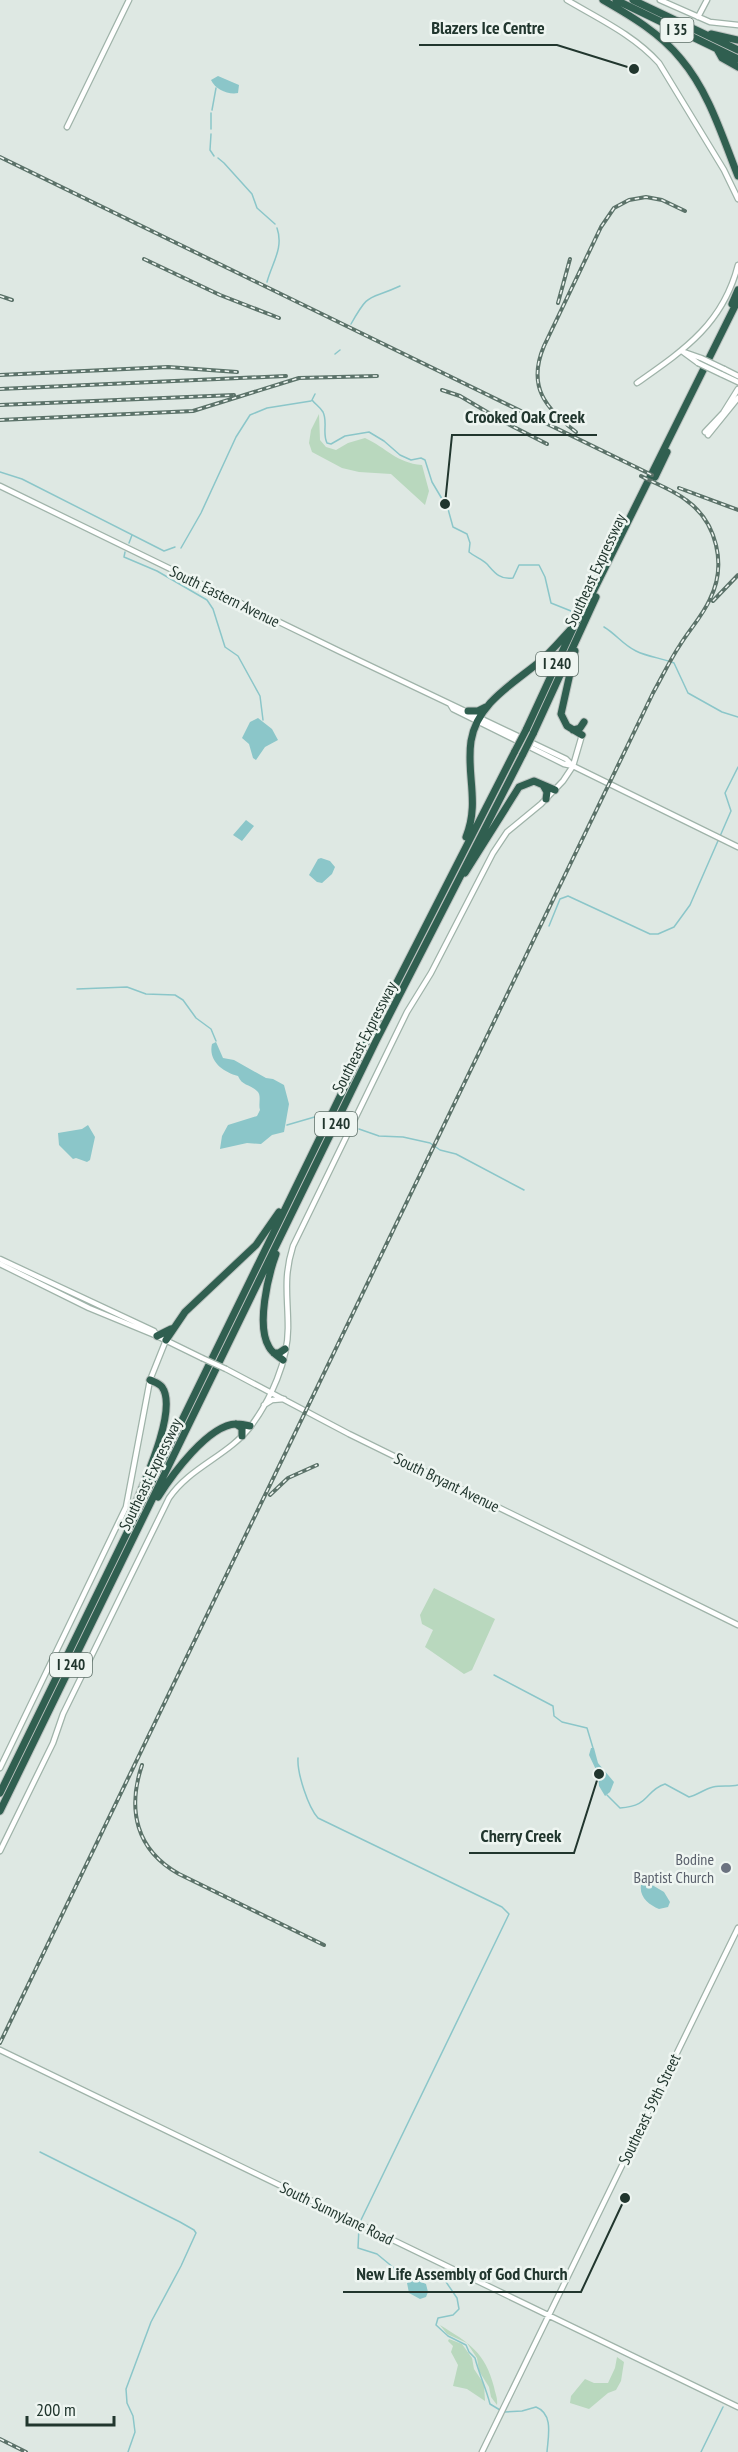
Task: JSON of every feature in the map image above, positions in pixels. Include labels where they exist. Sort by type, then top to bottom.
[{"type":"highway","points":[[603,0],[653,32],[680,57],[692,72],[707,100],[738,176]]},
{"type":"highway","name":"I 35","points":[[616,0],[738,59]]},
{"type":"highway","name":"I 35","points":[[633,0],[738,50]]},
{"type":"highway","points":[[700,32],[736,41]]},
{"type":"highway","points":[[717,49],[722,58],[738,67]]},
{"type":"highway","points":[[721,334],[738,290]]},
{"type":"highway","name":"Southeast Expressway","points":[[0,1811],[292,1213],[523,754],[529,732],[575,624],[738,300]]},
{"type":"highway","name":"Southeast Expressway","points":[[0,1793],[294,1190],[515,751],[529,732],[578,637],[704,373],[738,310]]},
{"type":"highway","points":[[457,865],[473,814],[474,795],[470,751],[476,724],[503,688],[547,655],[575,624]]},
{"type":"highway","points":[[578,637],[561,711],[564,724],[582,735]]},
{"type":"highway","points":[[468,711],[478,711],[489,706]]},
{"type":"highway","points":[[573,730],[580,728],[584,722]]},
{"type":"highway","points":[[453,890],[472,864],[518,789],[528,782],[541,783],[555,790]]},
{"type":"highway","points":[[541,783],[546,789],[546,799]]},
{"type":"highway","points":[[166,1340],[185,1312],[256,1245],[294,1190]]},
{"type":"highway","points":[[283,1360],[268,1345],[267,1290],[272,1266],[292,1213]]},
{"type":"highway","points":[[157,1335],[173,1327]]},
{"type":"highway","points":[[274,1353],[285,1349]]},
{"type":"highway","points":[[123,1541],[157,1450],[165,1418],[165,1393],[161,1386],[150,1380]]},
{"type":"highway","points":[[143,1518],[169,1479],[189,1455],[212,1436],[236,1424],[250,1426]]},
{"type":"highway","points":[[236,1424],[242,1428],[242,1436]]},
{"type":"main road","points":[[67,127],[129,0]]},
{"type":"main road","points":[[567,0],[628,36],[650,52],[666,72],[722,167],[738,199]]},
{"type":"main road","points":[[660,0],[716,24],[738,25]]},
{"type":"main road","points":[[698,18],[707,0]]},
{"type":"main road","points":[[637,382],[683,352],[710,322],[732,284],[738,265]]},
{"type":"main road","points":[[683,352],[722,371],[738,382]]},
{"type":"main road","points":[[722,371],[738,376]]},
{"type":"main road","points":[[738,389],[706,434],[723,418],[738,398]]},
{"type":"main road","name":"South Eastern Avenue","points":[[0,486],[468,711],[480,719]]},
{"type":"main road","name":"South Eastern Avenue","points":[[450,704],[453,709],[566,759],[573,765],[738,847]]},
{"type":"main road","points":[[0,1851],[52,1743],[63,1713],[169,1498],[180,1483],[229,1449],[250,1426],[264,1405],[283,1360],[288,1329],[286,1276],[290,1255],[300,1228],[407,1012],[431,974],[493,854],[507,832],[555,790],[573,765],[582,735]]},
{"type":"main road","name":"South Bryant Avenue","points":[[0,1259],[93,1305],[154,1331],[157,1335]]},
{"type":"main road","name":"South Bryant Avenue","points":[[0,1264],[89,1308],[157,1335],[287,1399],[349,1434],[738,1625]]},
{"type":"main road","points":[[0,1768],[126,1507],[150,1380],[166,1340]]},
{"type":"main road","points":[[264,1405],[272,1400],[287,1399]]},
{"type":"main road","name":"Southeast 59th Street","points":[[482,2452],[738,1928]]},
{"type":"main road","name":"South Sunnylane Road","points":[[0,2050],[738,2407]]},
{"type":"green space","points":[[319,414],[320,440],[326,447],[336,450],[348,443],[365,438],[398,458],[422,465],[429,491],[425,505],[391,474],[359,472],[342,468],[312,452],[309,443],[311,430]]},
{"type":"green space","points":[[434,1588],[495,1619],[472,1670],[464,1674],[425,1647],[433,1630],[422,1624],[420,1615]]},
{"type":"green space","points":[[440,2325],[459,2337],[467,2343],[447,2334]]},
{"type":"green space","points":[[449,2339],[462,2344],[472,2358],[474,2369],[484,2384],[485,2401],[467,2389],[453,2386],[458,2365],[451,2352],[453,2346],[448,2341]]},
{"type":"green space","points":[[467,2343],[486,2365],[497,2398],[497,2405],[491,2397],[489,2387],[479,2371],[477,2358]]},
{"type":"green space","points":[[617,2357],[624,2362],[621,2381],[616,2390],[608,2393],[589,2409],[570,2403],[571,2396],[585,2379],[594,2383],[608,2383]]},
{"type":"water","points":[[218,76],[239,85],[238,93],[219,89],[211,80]]},
{"type":"water","points":[[258,718],[272,729],[278,740],[265,747],[256,760],[253,758],[249,744],[242,738],[250,722]]},
{"type":"water","points":[[246,820],[254,826],[242,841],[233,835]]},
{"type":"water","points":[[318,859],[330,861],[335,867],[332,874],[322,883],[309,875]]},
{"type":"water","points":[[216,1042],[223,1058],[234,1060],[284,1085],[289,1104],[284,1132],[272,1135],[261,1144],[247,1143],[220,1149],[222,1136],[228,1125],[257,1116],[260,1110],[260,1097],[257,1091],[242,1082],[238,1076],[218,1065],[211,1050],[212,1044]]},
{"type":"water","points":[[88,1125],[95,1137],[90,1160],[87,1162],[73,1159],[59,1145],[58,1133],[82,1129]]},
{"type":"water","points":[[591,1748],[594,1748],[598,1763],[614,1782],[610,1792],[605,1796],[599,1786],[598,1774],[589,1755]]},
{"type":"water","points":[[647,1882],[664,1892],[670,1902],[668,1907],[659,1909],[646,1900],[641,1885]]},
{"type":"water","points":[[414,2279],[426,2284],[428,2292],[426,2297],[420,2299],[409,2293],[407,2283]]},
{"type":"waterway","points":[[212,110],[216,88]]},
{"type":"waterway","points":[[211,113],[211,129]]},
{"type":"waterway","points":[[211,134],[210,150],[214,156]]},
{"type":"waterway","points":[[218,158],[252,194],[257,208],[275,224]]},
{"type":"waterway","points":[[267,282],[278,249],[277,228]]},
{"type":"waterway","points":[[351,324],[366,301],[400,286]]},
{"type":"waterway","points":[[335,354],[340,350]]},
{"type":"waterway","points":[[312,400],[315,394]]},
{"type":"waterway","points":[[312,400],[322,410],[327,443],[331,444],[345,436],[369,432],[400,455],[411,460],[421,458],[425,460],[432,482],[448,509],[453,527],[467,534],[470,543],[469,552],[505,578],[513,578],[519,565],[539,565],[545,577],[551,603],[571,611]]},
{"type":"waterway","points":[[181,548],[201,513],[236,437],[250,415],[267,408],[311,401]]},
{"type":"waterway","points":[[0,472],[22,479],[164,551],[175,547]]},
{"type":"waterway","points":[[129,543],[132,535]]},
{"type":"waterway","points":[[125,552],[124,557],[157,571],[207,600],[213,609],[225,647],[238,656],[260,696],[263,720]]},
{"type":"waterway","points":[[604,627],[636,651],[674,663],[688,693],[722,712],[738,717]]},
{"type":"waterway","points":[[549,926],[560,899],[568,896],[650,934],[658,934],[674,927],[690,905],[731,811],[725,793],[738,767]]},
{"type":"waterway","points":[[77,989],[127,987],[146,994],[175,995],[183,1000],[196,1018],[211,1029],[216,1041]]},
{"type":"waterway","points":[[287,1125],[318,1116]]},
{"type":"waterway","points":[[359,1129],[379,1136],[403,1137],[430,1143],[524,1190]]},
{"type":"waterway","points":[[494,1675],[553,1706],[554,1716],[562,1722],[587,1728],[593,1748]]},
{"type":"waterway","points":[[298,1758],[304,1790],[318,1818],[502,1907],[509,1914],[360,2222]]},
{"type":"waterway","points":[[607,1795],[620,1808],[637,1804],[653,1790],[665,1784],[689,1797],[713,1787],[738,1785]]},
{"type":"waterway","points":[[40,2152],[180,2222],[196,2233],[151,2322],[126,2389],[127,2403],[133,2416],[135,2432],[128,2452]]},
{"type":"waterway","points":[[359,2227],[358,2248],[377,2254],[400,2273],[444,2279],[457,2298],[459,2309],[453,2315],[438,2318],[436,2325],[448,2336],[466,2345],[475,2358],[490,2404],[500,2410]]},
{"type":"waterway","points":[[504,2412],[536,2407],[542,2410],[549,2426],[547,2452]]},
{"type":"waterway","points":[[701,2452],[723,2407]]},
{"type":"railway","points":[[0,157],[652,475]]},
{"type":"railway","points":[[576,432],[548,405],[538,384],[537,373],[544,346],[601,227],[614,208],[629,200],[646,197],[662,200],[685,211]]},
{"type":"railway","points":[[144,259],[220,295],[279,318]]},
{"type":"railway","points":[[558,303],[570,259]]},
{"type":"railway","points":[[0,296],[12,300]]},
{"type":"railway","points":[[0,375],[168,367],[237,372]]},
{"type":"railway","points":[[0,389],[286,376]]},
{"type":"railway","points":[[0,420],[193,411],[299,378],[377,376]]},
{"type":"railway","points":[[442,390],[460,396],[547,444]]},
{"type":"railway","points":[[0,405],[234,395]]},
{"type":"railway","points":[[0,2043],[653,693],[676,651],[710,599],[718,572],[716,545],[712,532],[697,509],[681,496],[641,476]]},
{"type":"railway","points":[[679,488],[738,510]]},
{"type":"railway","points":[[713,601],[738,575]]},
{"type":"railway","points":[[270,1495],[288,1478],[317,1465]]},
{"type":"railway","points":[[142,1765],[135,1798],[139,1827],[144,1841],[164,1864],[179,1874],[324,1945]]},
{"type":"railway","points":[[0,2439],[26,2452]]},
{"type":"place","name":"Blazers Ice Centre","points":[[634,69]]},
{"type":"place","name":"Crooked Oak Creek","points":[[445,504]]},
{"type":"place","name":"Cherry Creek","points":[[599,1774]]},
{"type":"place","name":"Bodine Baptist Church","points":[[726,1868]]},
{"type":"place","name":"New Life Assembly of God Church","points":[[625,2198]]}]
